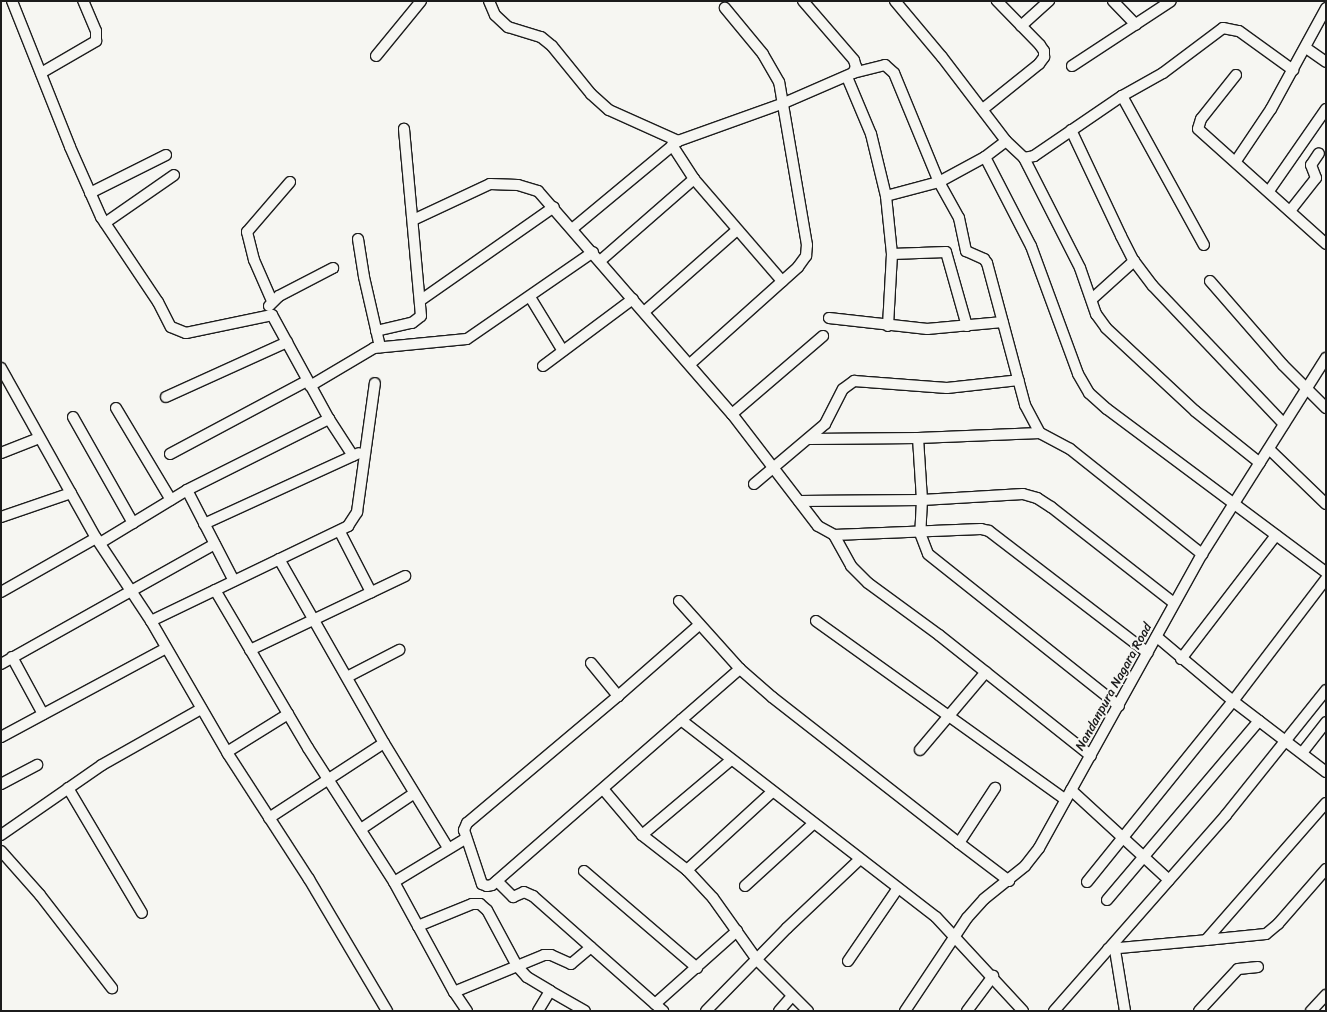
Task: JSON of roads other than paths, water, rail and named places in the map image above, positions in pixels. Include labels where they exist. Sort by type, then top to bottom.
[{"type":"street","points":[[12,1],[90,193],[105,224],[158,302],[175,331],[186,333],[267,314]]},
{"type":"street","points":[[41,73],[96,41],[96,31],[83,1]]},
{"type":"street","points":[[376,56],[421,1]]},
{"type":"street","points":[[490,1],[495,15],[508,27],[541,37],[552,46],[591,94],[609,110],[675,143],[694,179],[782,282]]},
{"type":"street","points":[[803,1],[854,60],[856,67],[850,75]]},
{"type":"street","points":[[895,1],[983,109],[1006,141],[1024,158],[1080,268],[1096,314],[1106,328],[1195,411],[1260,463]]},
{"type":"street","points":[[983,109],[1039,64],[1044,57],[1044,51],[1040,45],[997,1]]},
{"type":"street","points":[[1021,26],[1048,1]]},
{"type":"street","points":[[1113,1],[1136,25]]},
{"type":"street","points":[[1072,66],[1171,1]]},
{"type":"street","points":[[690,364],[782,282],[806,256],[807,245],[784,103],[772,67],[725,8]]},
{"type":"street","points":[[1236,161],[1306,48],[1326,8]]},
{"type":"street","points":[[1024,158],[1034,156],[1122,96],[1163,73],[1223,28],[1239,31],[1293,70]]},
{"type":"street","points":[[1306,48],[1326,62]]},
{"type":"street","points":[[572,229],[675,143],[784,103],[850,75],[885,65],[894,73],[939,182],[959,218],[966,251],[984,259],[987,263],[1030,420],[1040,433],[1070,449],[1202,554]]},
{"type":"street","points":[[850,75],[871,134],[886,196],[892,254],[888,326]]},
{"type":"street","points":[[1236,75],[1198,124],[1203,134],[1236,161],[1326,242]]},
{"type":"street","points":[[1122,96],[1204,245]]},
{"type":"street","points":[[1269,191],[1326,109]]},
{"type":"street","points":[[376,331],[418,320],[421,300],[404,129]]},
{"type":"street","points":[[1071,130],[1134,261],[1170,305],[1284,424]]},
{"type":"street","points":[[886,196],[939,182],[985,157],[1006,141]]},
{"type":"street","points":[[1290,211],[1316,178],[1311,165],[1320,153]]},
{"type":"street","points":[[90,193],[166,155]]},
{"type":"street","points":[[985,157],[1032,246],[1078,374],[1089,393],[1107,410],[1326,572]]},
{"type":"street","points":[[105,224],[174,175]]},
{"type":"street","points":[[600,261],[694,179]]},
{"type":"street","points":[[272,301],[254,260],[247,232],[290,182]]},
{"type":"street","points":[[413,220],[490,184],[530,187],[545,196],[732,414],[818,526],[834,535],[852,566],[868,583],[986,672],[1091,756]]},
{"type":"street","points":[[421,300],[554,207]]},
{"type":"street","points":[[644,312],[737,230]]},
{"type":"street","points":[[358,239],[380,347]]},
{"type":"street","points":[[170,454],[308,384],[369,350],[380,347],[467,339],[530,297],[593,252]]},
{"type":"street","points":[[892,254],[946,252],[967,326]]},
{"type":"street","points":[[1092,299],[1134,261]]},
{"type":"street","points":[[267,314],[272,301],[333,268]]},
{"type":"street","points":[[1210,281],[1283,365],[1308,387],[1326,408]]},
{"type":"street","points":[[530,297],[563,351]]},
{"type":"street","points":[[543,366],[633,299]]},
{"type":"street","points":[[267,314],[276,321],[308,384],[353,456]]},
{"type":"street","points":[[829,318],[927,330],[1003,322]]},
{"type":"street","points":[[732,414],[824,336]]},
{"type":"street","points":[[166,397],[287,342]]},
{"type":"street","name":"Nandanpura Nagara Road","points":[[905,1011],[954,934],[984,899],[1009,881],[1039,848],[1202,554],[1326,358]]},
{"type":"street","points":[[1,368],[39,438],[98,540],[151,621],[227,752],[387,1011]]},
{"type":"street","points":[[754,484],[809,439],[829,419],[843,390],[854,381],[947,388],[1019,380]]},
{"type":"street","points":[[151,621],[279,559],[340,532],[348,526],[357,512],[364,450],[375,383]]},
{"type":"street","points":[[116,408],[171,500]]},
{"type":"street","points":[[73,417],[133,523]]},
{"type":"street","points":[[1,592],[133,523],[187,490],[329,419]]},
{"type":"street","points":[[809,439],[918,438],[1040,433]]},
{"type":"street","points":[[1,454],[39,438]]},
{"type":"street","points":[[918,438],[922,500],[920,533],[923,546],[934,559],[1119,706]]},
{"type":"street","points":[[1269,449],[1326,504]]},
{"type":"street","points":[[204,524],[364,450]]},
{"type":"street","points":[[187,490],[234,581]]},
{"type":"street","points":[[1,517],[71,493]]},
{"type":"street","points":[[799,501],[922,500],[1023,494],[1037,498],[1174,603]]},
{"type":"street","points":[[834,535],[920,533],[981,529],[997,535],[1148,653]]},
{"type":"street","points":[[340,532],[371,592]]},
{"type":"street","points":[[1181,659],[1276,535]]},
{"type":"street","points":[[1,664],[215,544]]},
{"type":"street","points":[[279,559],[413,794],[448,848]]},
{"type":"street","points":[[250,650],[312,619],[405,576]]},
{"type":"street","points":[[1086,882],[1125,837],[1233,701],[1326,579]]},
{"type":"street","points":[[215,590],[288,714],[394,882],[454,992],[467,1011]]},
{"type":"street","points":[[679,601],[740,669],[1009,881]]},
{"type":"street","points":[[816,621],[1066,800]]},
{"type":"street","points":[[699,625],[468,823],[464,830],[465,838],[482,884],[487,886],[497,881],[740,669]]},
{"type":"street","points":[[1157,637],[1181,659],[1233,701],[1326,772]]},
{"type":"street","points":[[1,737],[166,648]]},
{"type":"street","points":[[347,677],[399,650]]},
{"type":"street","points":[[12,657],[43,714]]},
{"type":"street","points":[[591,663],[618,696]]},
{"type":"street","points":[[920,750],[986,672]]},
{"type":"street","points":[[1054,1011],[1112,950],[1168,880],[1286,741],[1326,690]]},
{"type":"street","points":[[1,835],[102,764],[201,709]]},
{"type":"street","points":[[227,752],[288,714]]},
{"type":"street","points":[[681,720],[813,824],[898,888],[954,934],[1023,1011]]},
{"type":"street","points":[[1107,900],[1259,721]]},
{"type":"street","points":[[1302,753],[1326,722]]},
{"type":"street","points":[[269,818],[384,743]]},
{"type":"street","points":[[642,835],[731,760]]},
{"type":"street","points":[[1,784],[37,765]]},
{"type":"street","points":[[68,788],[142,913]]},
{"type":"street","points":[[959,843],[996,788]]},
{"type":"street","points":[[602,789],[642,835],[687,870],[714,898],[757,960],[808,1011]]},
{"type":"street","points":[[1071,790],[1125,837],[1168,880]]},
{"type":"street","points":[[687,870],[772,792]]},
{"type":"street","points":[[361,829],[413,794]]},
{"type":"street","points":[[1206,940],[1326,803]]},
{"type":"street","points":[[745,886],[813,824]]},
{"type":"street","points":[[394,882],[465,838]]},
{"type":"street","points":[[1,851],[32,885],[112,988]]},
{"type":"street","points":[[706,1011],[787,928],[860,859]]},
{"type":"street","points":[[1112,950],[1266,934],[1278,924],[1326,869]]},
{"type":"street","points":[[584,871],[697,968]]},
{"type":"street","points":[[497,881],[513,897],[524,892],[533,896],[663,1011]]},
{"type":"street","points":[[848,961],[898,888]]},
{"type":"street","points":[[418,926],[472,904],[480,904],[488,910],[517,966],[550,991],[585,1011]]},
{"type":"street","points":[[655,1004],[737,931]]},
{"type":"street","points":[[454,992],[517,966],[551,955],[571,964],[591,947]]},
{"type":"street","points":[[1112,950],[1125,1011]]},
{"type":"street","points":[[1199,1011],[1238,969],[1258,967]]},
{"type":"street","points":[[967,1011],[993,976]]},
{"type":"street","points":[[538,1011],[550,991]]},
{"type":"street","points":[[1312,1011],[1326,995]]},
{"type":"street","points":[[778,1011],[792,996]]}]
